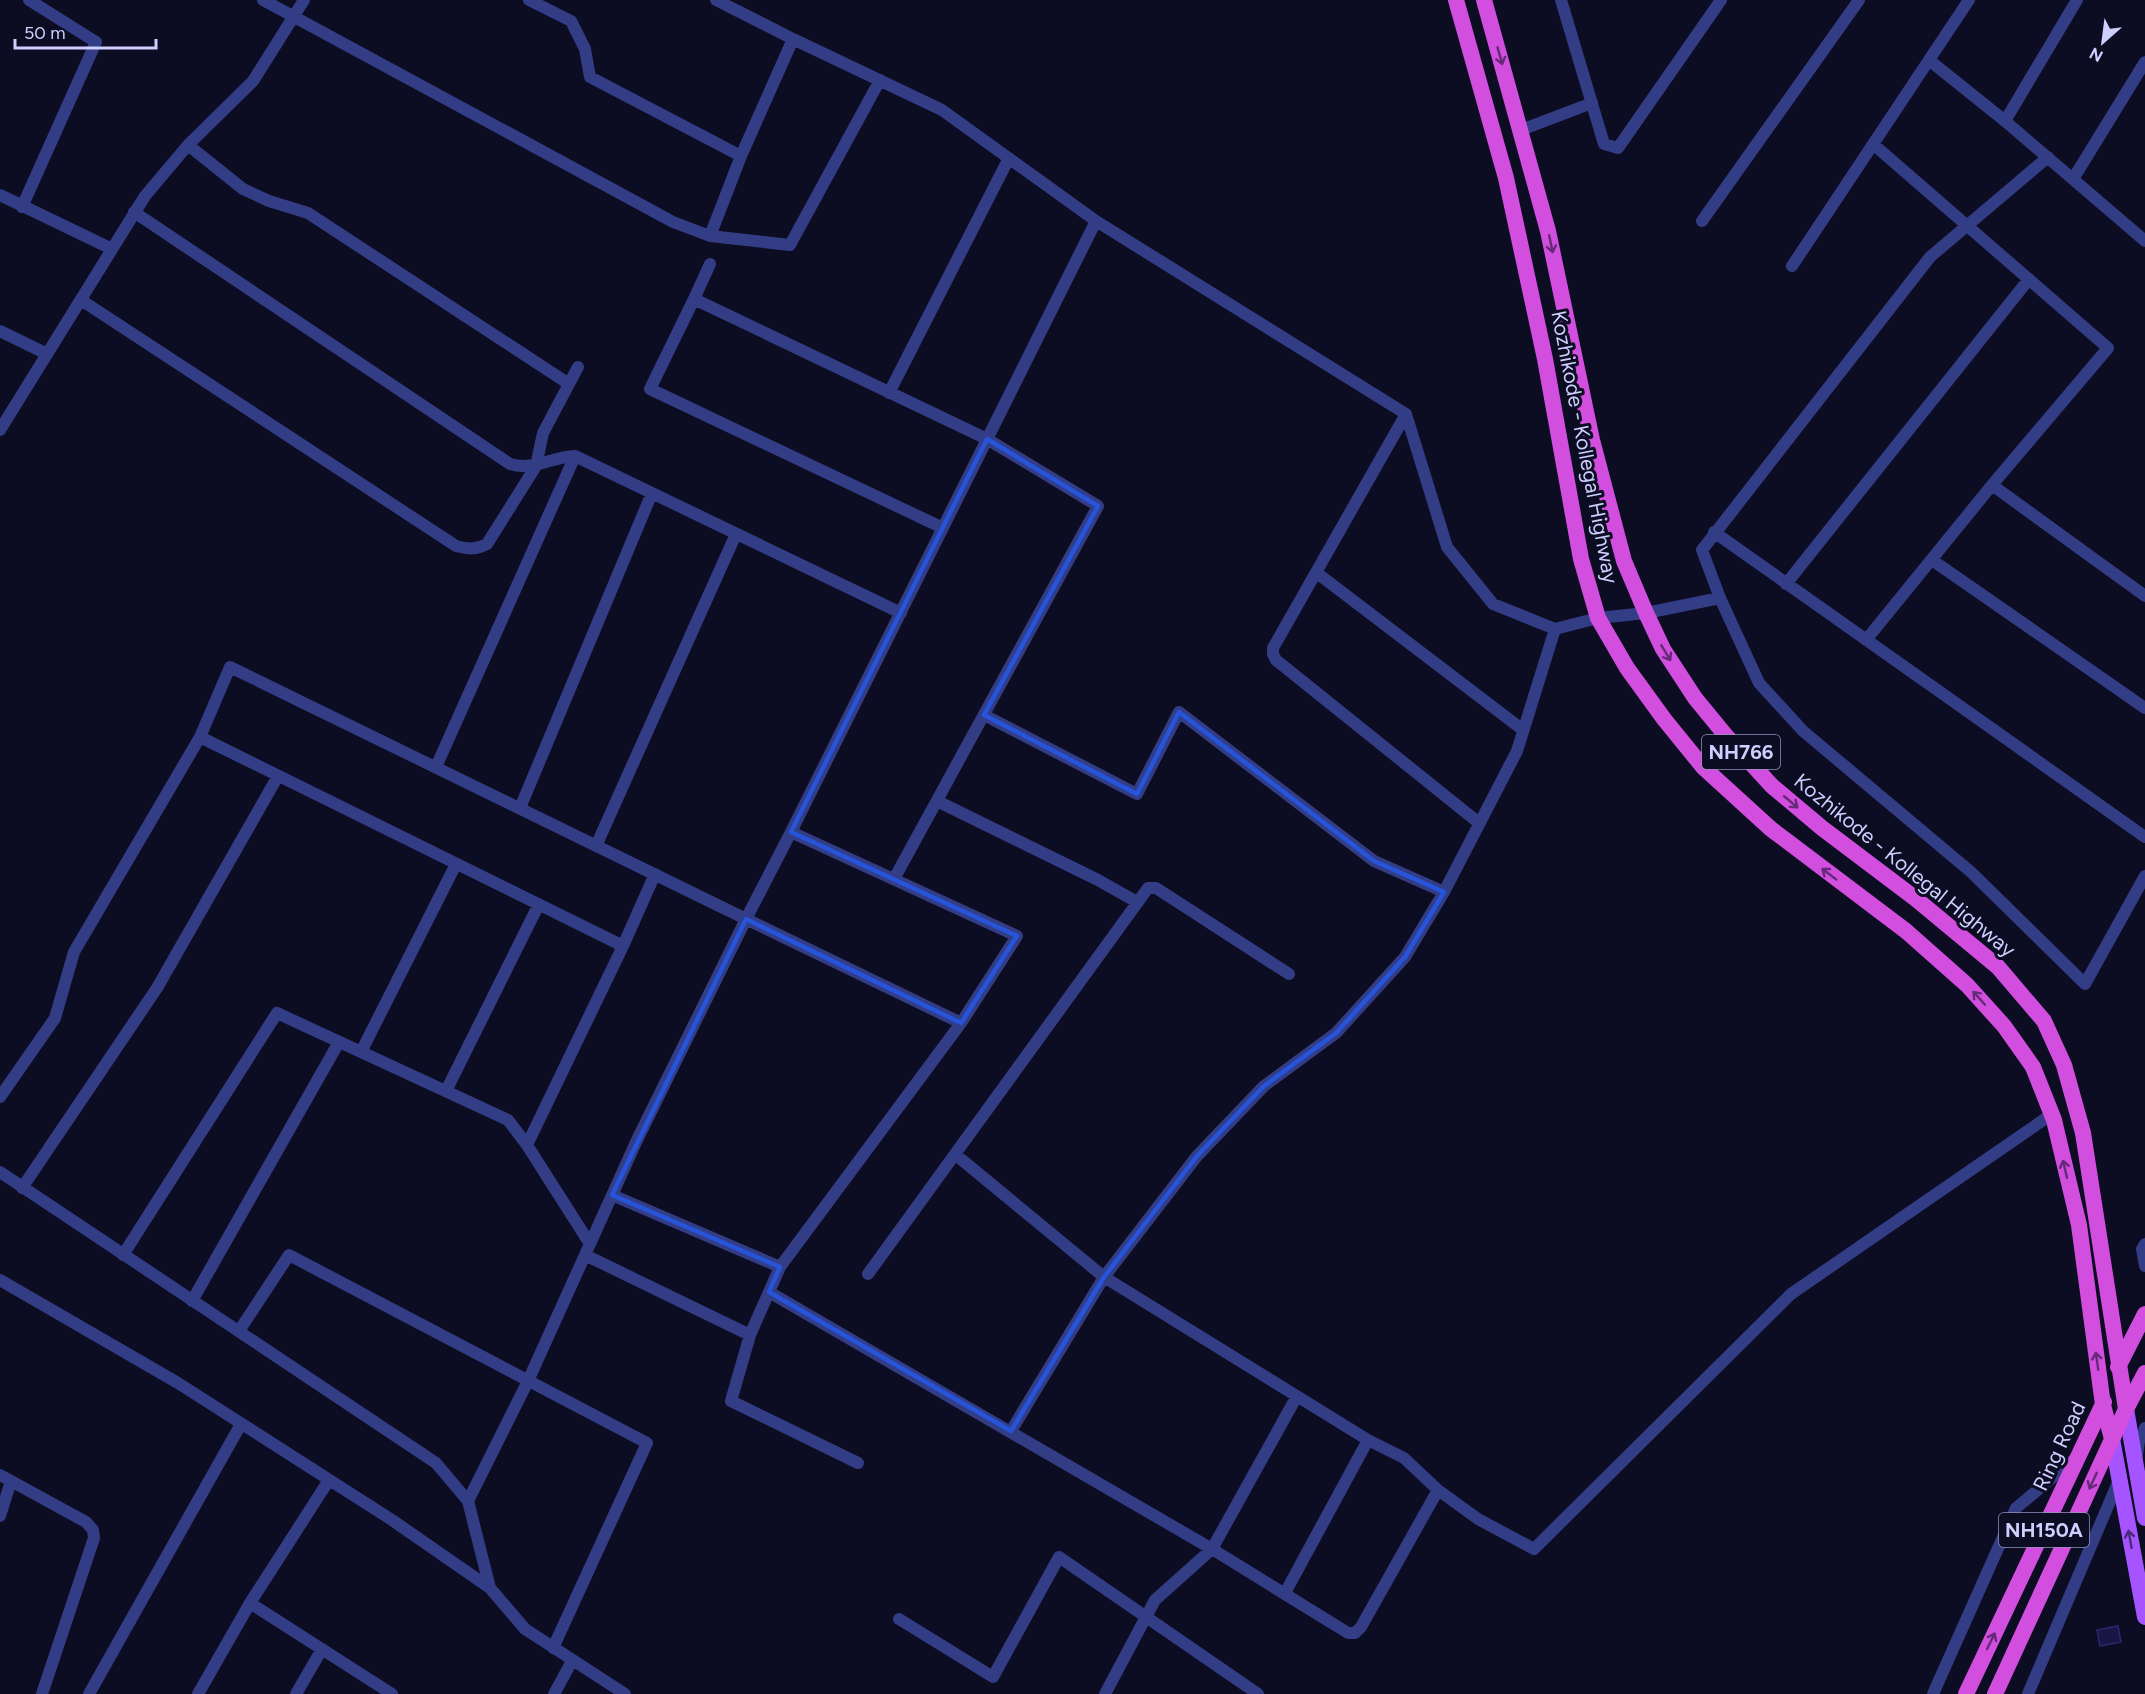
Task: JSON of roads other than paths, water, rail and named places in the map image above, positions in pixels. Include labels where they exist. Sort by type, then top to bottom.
[{"type":"highway","name":"Kozhikode - Kollegal Highway","points":[[1456,0],[1506,178],[1545,359],[1581,560],[1598,618],[1627,668],[1703,767],[1771,829],[1906,931],[1967,985],[2004,1026],[2033,1067],[2052,1114],[2079,1225],[2103,1405],[2112,1439]]},
{"type":"highway","name":"Kozhikode - Kollegal Highway","points":[[1484,0],[1548,231],[1593,440],[1624,561],[1663,649],[1695,698],[1772,786],[1822,828],[1916,899],[1998,967],[2044,1021],[2064,1065],[2083,1133],[2126,1409]]},
{"type":"highway","name":"Ring Road","points":[[1966,1694],[2082,1452],[2119,1365],[2145,1314]]},
{"type":"highway","points":[[2126,1409],[2145,1373]]},
{"type":"highway","name":"NH150A","points":[[1995,1694],[2126,1409]]},
{"type":"main road","name":"Kozhikode - Kollegal Highway","points":[[2126,1409],[2145,1518]]},
{"type":"main road","name":"Kozhikode - Kollegal Highway","points":[[2112,1439],[2145,1617]]},
{"type":"street","points":[[22,207],[96,42],[29,0]]},
{"type":"street","points":[[263,0],[673,222],[710,236],[790,244],[880,80]]},
{"type":"street","points":[[0,430],[145,196],[188,145],[253,81],[304,0]]},
{"type":"street","points":[[529,0],[571,21],[585,49],[590,77],[741,156]]},
{"type":"street","points":[[716,0],[942,110],[1096,221],[1406,414],[1447,547],[1493,604],[1555,629],[1598,618],[1647,613],[1720,598]]},
{"type":"street","points":[[1561,0],[1604,144],[1618,147],[1720,0]]},
{"type":"street","points":[[1702,221],[1859,0]]},
{"type":"street","points":[[1792,266],[1969,0]]},
{"type":"street","points":[[2005,121],[2077,0]]},
{"type":"street","points":[[710,236],[741,156],[793,39]]},
{"type":"street","points":[[1929,60],[2005,121],[2145,241]]},
{"type":"street","points":[[2073,179],[2145,62]]},
{"type":"street","points":[[1521,130],[1592,103]]},
{"type":"street","points":[[1866,640],[1992,485],[2108,348],[1873,144]]},
{"type":"street","points":[[188,145],[243,189],[269,201],[308,213],[569,384]]},
{"type":"street","points":[[890,393],[1009,158]]},
{"type":"street","points":[[2048,158],[1930,257],[1702,550],[1720,598],[1759,683],[1803,731],[1971,872],[2085,984],[2145,876]]},
{"type":"street","points":[[0,195],[112,249]]},
{"type":"street","points":[[134,212],[510,464],[522,468],[536,466],[552,459],[575,456],[901,613]]},
{"type":"street","points":[[468,1501],[528,1381],[637,1140],[1096,221]]},
{"type":"street","points":[[710,264],[650,389],[943,528]]},
{"type":"street","points":[[1786,584],[2029,279]]},
{"type":"street","points":[[694,299],[987,439],[1098,506],[894,879]]},
{"type":"street","points":[[81,300],[456,546],[478,549],[487,544],[536,466],[543,433],[578,367]]},
{"type":"street","points":[[0,331],[47,354]]},
{"type":"street","points":[[1406,414],[1273,648],[1273,654],[1276,660],[1479,823]]},
{"type":"street","points":[[436,767],[575,456]]},
{"type":"street","points":[[1992,485],[2145,596]]},
{"type":"street","points":[[519,808],[652,494]]},
{"type":"street","points":[[1714,532],[2145,837]]},
{"type":"street","points":[[596,846],[736,534]]},
{"type":"street","points":[[1932,560],[2145,708]]},
{"type":"street","points":[[1317,573],[1523,730]]},
{"type":"street","points":[[1011,1431],[1104,1277],[1197,1156],[1264,1086],[1336,1033],[1405,957],[1444,892],[1517,751],[1555,629]]},
{"type":"street","points":[[0,1096],[55,1018],[74,952],[200,737],[230,667],[962,1023]]},
{"type":"street","points":[[984,715],[1137,794],[1179,711],[1374,861],[1444,892]]},
{"type":"street","points":[[200,737],[623,946]]},
{"type":"street","points":[[22,1188],[157,988],[278,776]]},
{"type":"street","points":[[937,801],[1098,880],[1137,902]]},
{"type":"street","points":[[791,832],[1017,936],[962,1023],[780,1267],[750,1335],[731,1401],[858,1463]]},
{"type":"street","points":[[361,1052],[456,864]]},
{"type":"street","points":[[527,1145],[623,946],[655,874]]},
{"type":"street","points":[[868,1274],[1148,888],[1156,888],[1289,974]]},
{"type":"street","points":[[446,1091],[539,904]]},
{"type":"street","points":[[123,1255],[277,1014],[508,1120],[527,1145],[588,1249],[750,1335]]},
{"type":"street","points":[[192,1301],[339,1042]]},
{"type":"street","points":[[956,1155],[1104,1277],[1368,1440],[1404,1458],[1438,1490],[1478,1519],[1534,1549],[1791,1294],[2052,1114]]},
{"type":"street","points":[[0,1172],[436,1462],[468,1501],[490,1588]]},
{"type":"street","points":[[612,1195],[780,1267]]},
{"type":"street","points":[[2145,1244],[2142,1249],[2145,1266]]},
{"type":"street","points":[[238,1331],[289,1255],[647,1443],[553,1648]]},
{"type":"street","points":[[0,1280],[178,1383],[392,1520],[490,1588],[525,1629],[625,1694]]},
{"type":"street","points":[[769,1292],[1212,1549],[1348,1633],[1355,1633],[1361,1627],[1438,1490]]},
{"type":"street","points":[[1105,1694],[1155,1600],[1212,1549],[1297,1396]]},
{"type":"street","points":[[89,1694],[241,1424]]},
{"type":"street","points":[[2135,1469],[2139,1441],[2145,1428]]},
{"type":"street","points":[[1286,1593],[1368,1440]]},
{"type":"street","points":[[1934,1694],[2016,1508],[2082,1452]]},
{"type":"street","points":[[0,1475],[86,1522],[93,1530],[94,1538],[42,1694]]},
{"type":"street","points":[[2028,1694],[2120,1479]]},
{"type":"street","points":[[198,1694],[250,1604],[329,1480]]},
{"type":"street","points":[[0,1516],[12,1481]]},
{"type":"street","points":[[898,1619],[993,1677],[1059,1557],[1258,1694]]},
{"type":"street","points":[[250,1604],[392,1694]]},
{"type":"street","points":[[296,1694],[322,1649]]},
{"type":"street","points":[[554,1694],[572,1661]]}]
